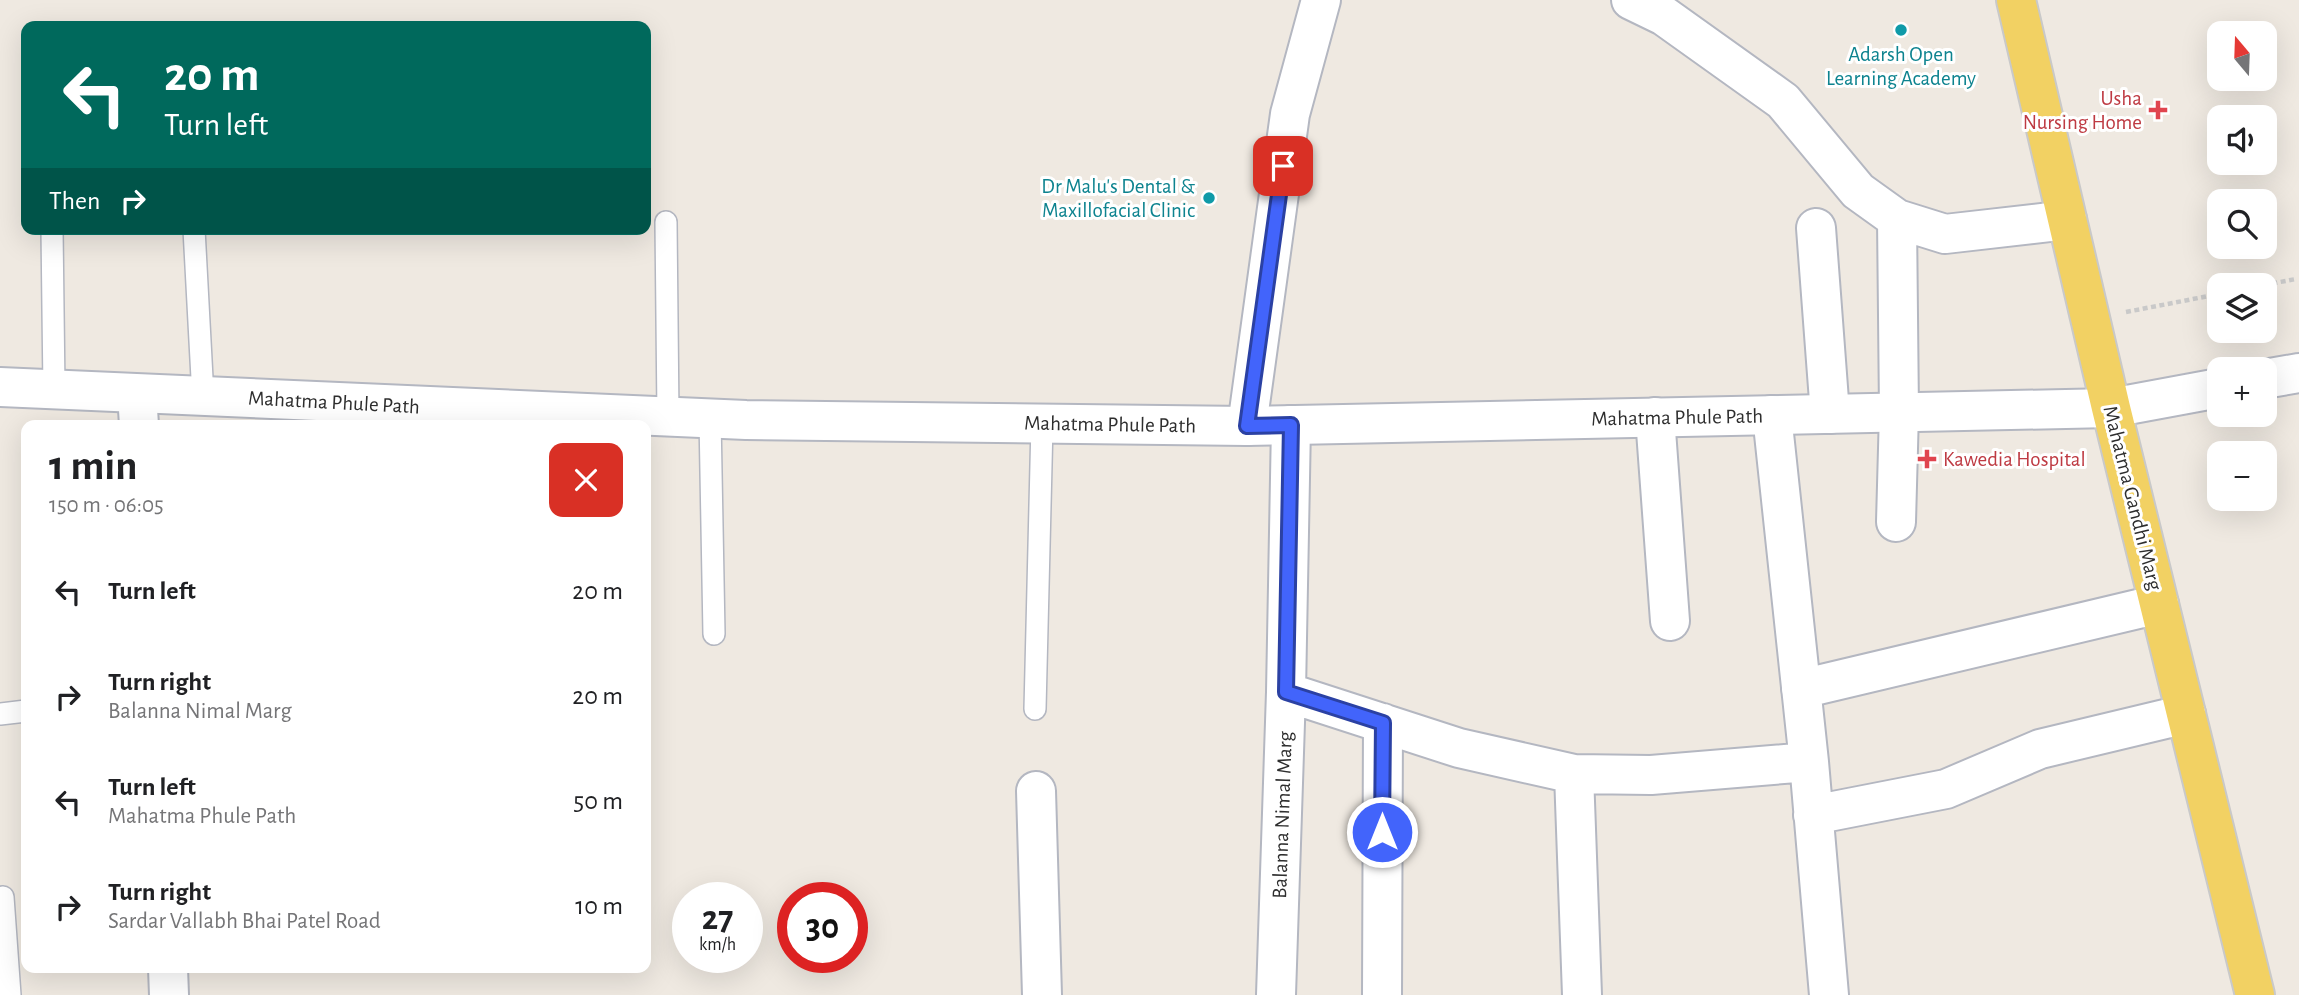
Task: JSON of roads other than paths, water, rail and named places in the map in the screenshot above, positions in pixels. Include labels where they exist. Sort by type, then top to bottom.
[{"type":"main road","name":"Mahatma Gandhi Marg","points":[[2016,0],[2111,408],[2255,995]]},
{"type":"street","points":[[1247,426],[1290,114],[1321,0]]},
{"type":"street","points":[[1631,0],[1664,16],[1783,101],[1858,191],[1897,219],[1945,234],[2068,223]]},
{"type":"street","points":[[1896,522],[1899,412],[1897,219]]},
{"type":"street","points":[[1816,228],[1829,414]]},
{"type":"street","points":[[2277,377],[2299,373]]},
{"type":"street","name":"Mahatma Phule Path","points":[[0,387],[54,390],[138,410],[203,397],[435,416],[619,420],[668,416],[1247,426],[2111,408],[2207,389]]},
{"type":"street","points":[[1772,415],[1809,762],[1829,995]]},
{"type":"street","points":[[1655,417],[1670,621]]},
{"type":"street","name":"Balanna Nimal Marg","points":[[1276,995],[1291,425]]},
{"type":"street","points":[[1801,689],[2159,604]]},
{"type":"street","points":[[1286,692],[1459,748],[1574,774],[1651,775],[1809,762]]},
{"type":"street","points":[[1813,815],[1946,789],[2040,749],[2186,714]]},
{"type":"street","points":[[1382,995],[1383,723]]},
{"type":"street","points":[[1574,774],[1582,995]]},
{"type":"street","points":[[1037,791],[1042,995]]},
{"type":"street","points":[[168,973],[169,995]]},
{"type":"lane","points":[[666,222],[668,416]]},
{"type":"lane","points":[[52,235],[54,390]]},
{"type":"lane","points":[[194,235],[203,397]]},
{"type":"lane","points":[[710,418],[714,634]]},
{"type":"lane","points":[[1035,709],[1042,424]]},
{"type":"lane","points":[[0,714],[21,712]]},
{"type":"lane","points":[[3,897],[10,995]]},
{"type":"place","name":"Adarsh Open Learning Academy","points":[[1901,30]]},
{"type":"place","name":"Usha Nursing Home","points":[[2158,110]]},
{"type":"place","name":"Dr Malu's Dental & Maxillofacial Clinic","points":[[1209,198]]},
{"type":"place","name":"Kawedia Hospital","points":[[1927,459]]}]
